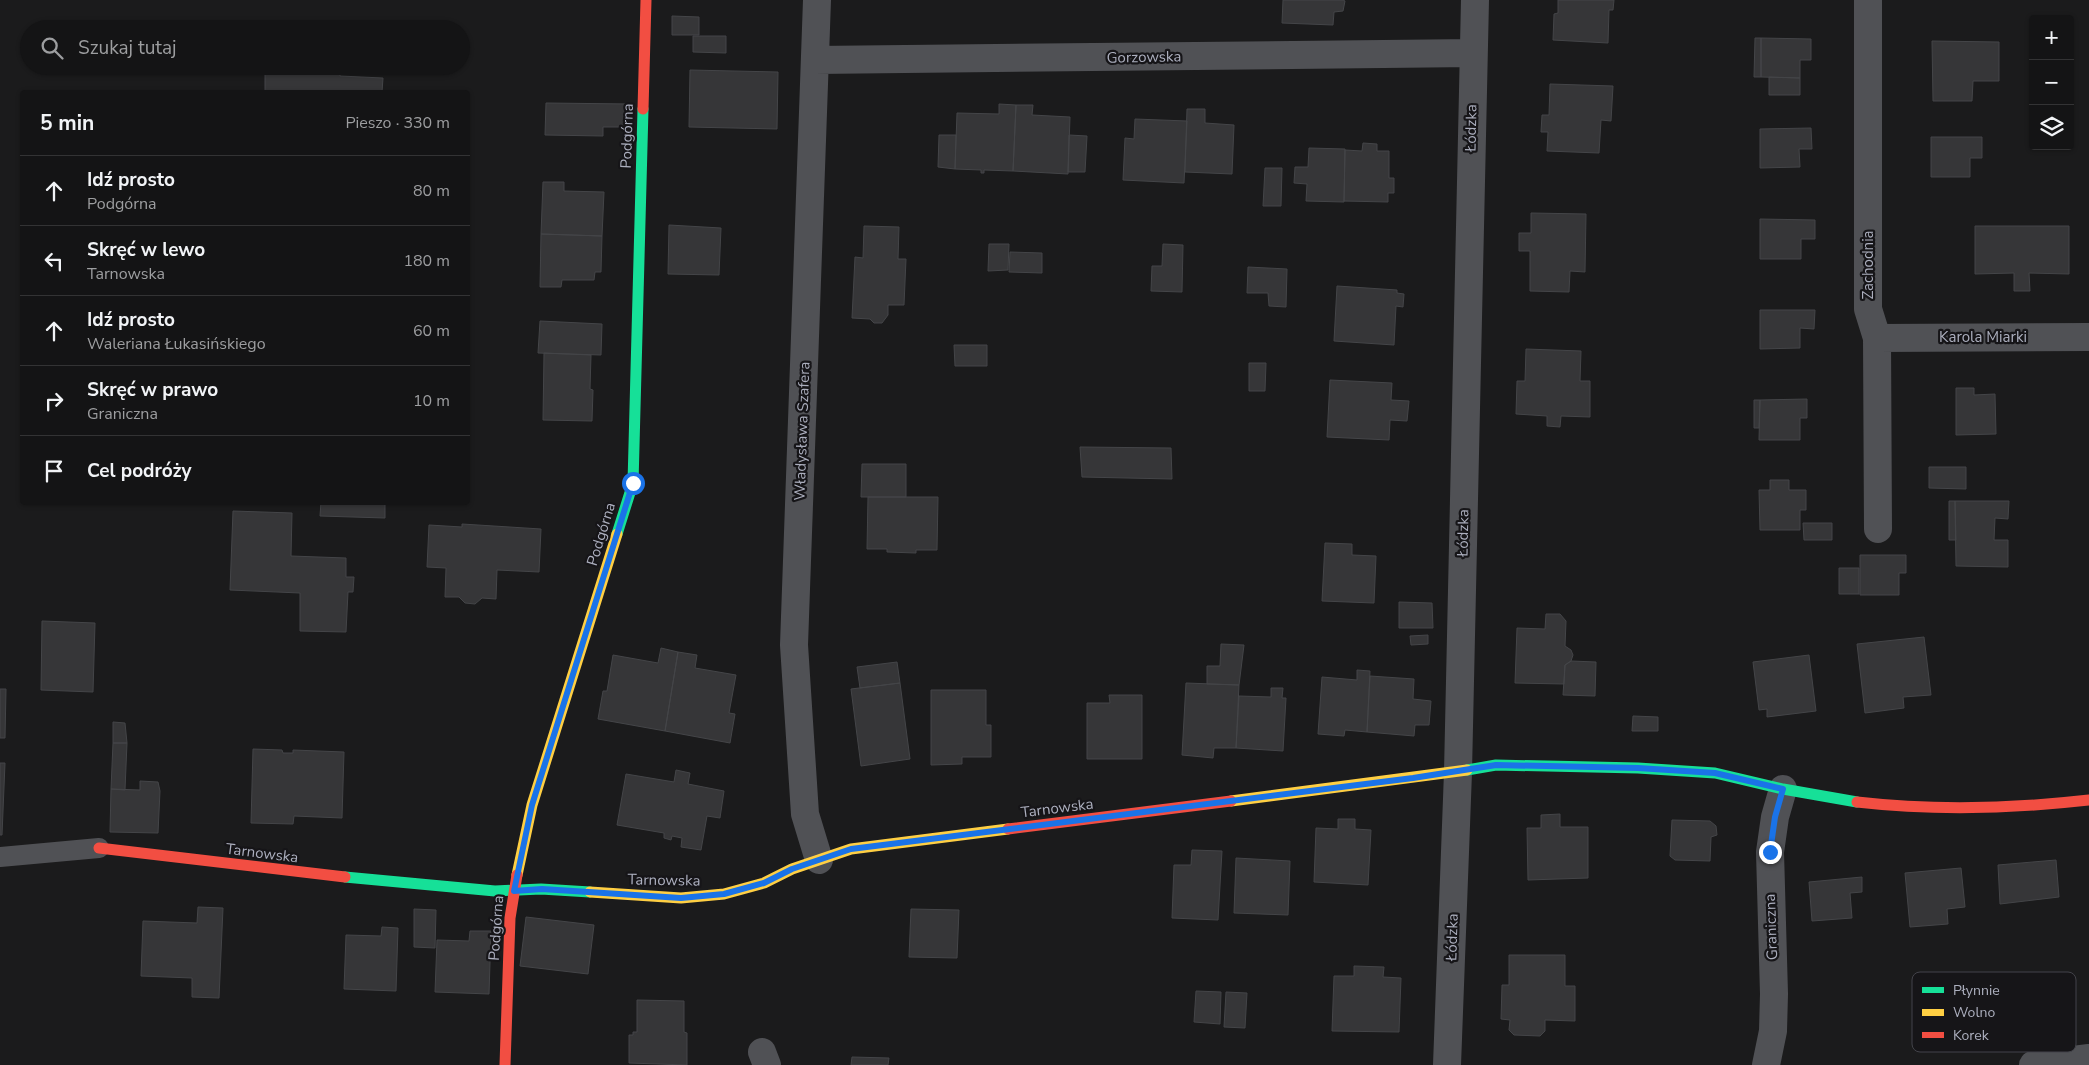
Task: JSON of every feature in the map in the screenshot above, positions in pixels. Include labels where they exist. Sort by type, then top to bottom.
[{"type":"street","name":"Podgórna","points":[[505,1065],[510,918],[532,805],[633,483],[646,0]]},
{"type":"street","name":"Władysława Szafera","points":[[817,0],[794,645],[804,814],[819,860]]},
{"type":"street","name":"Łódzka","points":[[1447,1065],[1458,772],[1475,0]]},
{"type":"street","name":"Zachodnia","points":[[1868,0],[1868,309],[1877,338],[1878,529]]},
{"type":"street","name":"Gorzowska","points":[[815,60],[1473,53]]},
{"type":"street","name":"Karola Miarki","points":[[1877,338],[2089,337]]},
{"type":"street","name":"Tarnowska","points":[[99,848],[302,873],[514,891],[542,889],[690,897],[724,894],[764,883],[792,869],[851,849],[1458,772],[1496,765],[1647,768],[1715,773],[1845,801],[1908,808],[1971,809],[2034,806],[2089,800]]},
{"type":"street","name":"Graniczna","points":[[1770,1065],[1774,994],[1770,852],[1775,817],[1783,789]]},
{"type":"street","points":[[2033,1065],[2089,1058]]},
{"type":"lane","points":[[0,857],[99,848]]},
{"type":"building","points":[[1283,0],[1345,1],[1343,11],[1334,12],[1333,25],[1282,23]]},
{"type":"building","points":[[1558,0],[1614,0],[1613,10],[1609,10],[1608,43],[1553,40],[1554,14],[1558,13]]},
{"type":"building","points":[[672,16],[699,17],[699,35],[672,35]]},
{"type":"building","points":[[693,36],[726,36],[726,53],[693,52]]},
{"type":"building","points":[[1755,38],[1761,38],[1761,77],[1754,77]]},
{"type":"building","points":[[1761,38],[1811,39],[1811,60],[1800,60],[1800,78],[1761,77]]},
{"type":"building","points":[[1932,41],[1999,42],[1999,81],[1973,81],[1972,101],[1933,101]]},
{"type":"building","points":[[690,70],[778,72],[777,129],[689,127]]},
{"type":"building","points":[[265,75],[340,75],[383,78],[382,90],[265,90]]},
{"type":"building","points":[[1769,77],[1800,78],[1800,95],[1769,95]]},
{"type":"building","points":[[1550,84],[1613,86],[1611,121],[1601,120],[1599,153],[1547,151],[1548,132],[1541,132],[1542,115],[1549,115]]},
{"type":"building","points":[[546,103],[630,104],[629,127],[603,127],[603,136],[545,135]]},
{"type":"building","points":[[999,104],[1016,105],[1013,171],[984,170],[984,173],[981,173],[981,170],[955,169],[957,113],[999,114]]},
{"type":"building","points":[[1016,105],[1033,105],[1032,115],[1070,117],[1068,174],[1013,171]]},
{"type":"building","points":[[1187,109],[1205,109],[1205,123],[1234,125],[1232,174],[1185,172]]},
{"type":"building","points":[[1135,119],[1187,121],[1184,183],[1123,180],[1125,138],[1134,139]]},
{"type":"building","points":[[1811,128],[1812,149],[1799,149],[1800,167],[1760,168],[1760,129]]},
{"type":"building","points":[[939,135],[956,135],[955,169],[938,167]]},
{"type":"building","points":[[1069,135],[1087,136],[1085,172],[1068,172]]},
{"type":"building","points":[[1931,137],[1982,137],[1982,158],[1970,158],[1970,177],[1931,177]]},
{"type":"building","points":[[1363,143],[1377,144],[1377,151],[1389,151],[1389,178],[1394,178],[1394,193],[1388,193],[1388,202],[1344,201],[1345,150],[1362,151]]},
{"type":"building","points":[[1309,148],[1345,149],[1344,202],[1306,201],[1307,184],[1294,183],[1295,167],[1308,167]]},
{"type":"building","points":[[1265,168],[1282,168],[1281,206],[1263,206]]},
{"type":"building","points":[[543,182],[564,182],[564,191],[604,192],[602,236],[541,234]]},
{"type":"building","points":[[1531,213],[1586,214],[1585,272],[1570,271],[1569,292],[1530,291],[1530,251],[1519,251],[1519,233],[1531,233]]},
{"type":"building","points":[[1760,219],[1815,220],[1815,239],[1801,239],[1801,259],[1760,259]]},
{"type":"building","points":[[669,225],[721,228],[719,275],[668,274]]},
{"type":"building","points":[[864,226],[899,227],[898,259],[906,259],[904,305],[888,305],[888,315],[882,323],[874,323],[870,319],[852,318],[855,257],[863,258]]},
{"type":"building","points":[[1975,226],[2069,226],[2069,274],[2029,273],[2030,291],[2014,291],[2014,273],[1975,274]]},
{"type":"building","points":[[541,234],[602,236],[601,272],[595,272],[594,280],[562,280],[561,287],[540,287]]},
{"type":"building","points":[[989,244],[1009,244],[1008,270],[988,271]]},
{"type":"building","points":[[1163,244],[1183,245],[1182,292],[1151,291],[1152,266],[1162,266]]},
{"type":"building","points":[[1010,252],[1042,253],[1042,273],[1009,272]]},
{"type":"building","points":[[1248,267],[1287,269],[1286,307],[1269,306],[1268,293],[1247,293]]},
{"type":"building","points":[[1337,286],[1397,290],[1397,293],[1404,294],[1403,307],[1396,306],[1394,345],[1334,341]]},
{"type":"building","points":[[1760,310],[1815,310],[1814,329],[1800,328],[1800,348],[1760,349]]},
{"type":"building","points":[[540,321],[602,324],[601,355],[538,353]]},
{"type":"building","points":[[954,345],[987,345],[987,366],[955,366]]},
{"type":"building","points":[[1526,349],[1581,351],[1580,381],[1590,381],[1590,417],[1561,416],[1560,427],[1547,426],[1547,416],[1516,414],[1517,381],[1525,381]]},
{"type":"building","points":[[544,353],[591,355],[590,389],[593,390],[592,421],[543,420]]},
{"type":"building","points":[[1249,363],[1266,363],[1265,391],[1249,391]]},
{"type":"building","points":[[1330,380],[1392,383],[1391,400],[1409,401],[1407,421],[1390,420],[1389,440],[1327,437]]},
{"type":"building","points":[[1956,388],[1974,388],[1974,395],[1995,394],[1996,434],[1956,435]]},
{"type":"building","points":[[1807,399],[1807,418],[1800,418],[1800,440],[1759,440],[1760,400]]},
{"type":"building","points":[[1754,400],[1760,400],[1759,428],[1754,428]]},
{"type":"building","points":[[1080,447],[1171,448],[1172,479],[1082,477]]},
{"type":"building","points":[[862,464],[906,464],[906,497],[861,497]]},
{"type":"building","points":[[1929,467],[1966,467],[1966,489],[1929,488]]},
{"type":"building","points":[[1770,480],[1789,480],[1789,490],[1806,490],[1806,510],[1800,510],[1800,530],[1760,530],[1759,490],[1770,490]]},
{"type":"building","points":[[868,497],[938,497],[937,550],[916,550],[916,553],[887,552],[887,549],[867,549]]},
{"type":"building","points":[[1949,501],[1955,501],[1956,540],[1949,540]]},
{"type":"building","points":[[1955,501],[2009,501],[2008,519],[1995,518],[1994,540],[2008,540],[2008,567],[1956,566]]},
{"type":"building","points":[[321,505],[385,505],[385,518],[320,516]]},
{"type":"building","points":[[233,511],[292,513],[291,556],[346,558],[346,577],[354,577],[353,592],[348,592],[346,632],[300,631],[300,593],[230,590]]},
{"type":"building","points":[[1803,523],[1832,523],[1832,540],[1804,540]]},
{"type":"building","points":[[462,524],[541,529],[539,572],[497,570],[496,599],[482,598],[475,604],[465,603],[459,597],[445,597],[446,568],[427,567],[429,525],[462,527]]},
{"type":"building","points":[[1325,543],[1352,544],[1352,555],[1376,556],[1374,603],[1322,601]]},
{"type":"building","points":[[1860,555],[1906,555],[1906,573],[1899,573],[1899,595],[1860,595]]},
{"type":"building","points":[[1839,568],[1859,568],[1859,594],[1839,594]]},
{"type":"building","points":[[1399,602],[1432,603],[1433,628],[1399,628]]},
{"type":"building","points":[[1546,614],[1560,614],[1566,621],[1565,646],[1571,650],[1573,655],[1571,661],[1565,665],[1564,684],[1515,683],[1517,628],[1545,629]]},
{"type":"building","points":[[42,621],[95,623],[93,692],[41,690]]},
{"type":"building","points":[[1428,635],[1428,644],[1411,645],[1410,636]]},
{"type":"building","points":[[1924,637],[1931,695],[1903,697],[1904,708],[1865,713],[1857,644]]},
{"type":"building","points":[[1221,644],[1244,645],[1239,685],[1207,684],[1207,666],[1220,666]]},
{"type":"building","points":[[661,648],[678,652],[665,731],[598,719],[603,691],[607,691],[613,655],[658,663]]},
{"type":"building","points":[[678,652],[697,655],[695,668],[736,675],[729,713],[735,714],[730,743],[665,731]]},
{"type":"building","points":[[1809,655],[1816,711],[1767,717],[1767,709],[1759,710],[1753,662]]},
{"type":"building","points":[[1571,661],[1596,662],[1595,696],[1563,695],[1565,665]]},
{"type":"building","points":[[897,662],[900,683],[860,688],[857,667]]},
{"type":"building","points":[[1357,670],[1370,671],[1367,732],[1345,730],[1344,736],[1318,734],[1322,677],[1357,680]]},
{"type":"building","points":[[1370,676],[1414,679],[1413,699],[1431,701],[1429,725],[1415,725],[1414,736],[1367,732]]},
{"type":"building","points":[[900,683],[910,759],[861,766],[851,689]]},
{"type":"building","points":[[1186,683],[1239,685],[1236,748],[1214,748],[1213,758],[1182,755]]},
{"type":"building","points":[[1271,688],[1283,688],[1282,698],[1286,698],[1283,751],[1236,748],[1239,696],[1271,697]]},
{"type":"building","points":[[0,689],[6,689],[5,738],[0,738]]},
{"type":"building","points":[[931,690],[986,690],[986,725],[991,725],[991,757],[962,757],[962,764],[931,765]]},
{"type":"building","points":[[1109,695],[1142,695],[1142,759],[1087,759],[1087,703],[1110,703]]},
{"type":"building","points":[[1633,716],[1658,717],[1658,731],[1632,731]]},
{"type":"building","points":[[113,722],[125,723],[127,743],[113,743]]},
{"type":"building","points":[[113,743],[127,743],[125,790],[111,789]]},
{"type":"building","points":[[253,749],[282,750],[283,753],[293,753],[293,750],[344,752],[342,818],[294,816],[293,824],[251,823]]},
{"type":"building","points":[[0,763],[5,763],[2,835],[0,835]]},
{"type":"building","points":[[676,770],[690,773],[688,784],[724,791],[720,818],[707,816],[701,850],[681,847],[682,838],[672,836],[671,840],[664,838],[664,833],[617,825],[626,774],[674,782]]},
{"type":"building","points":[[140,781],[158,782],[160,791],[158,833],[110,832],[111,789],[140,790]]},
{"type":"building","points":[[1560,814],[1560,827],[1588,827],[1588,878],[1528,880],[1527,828],[1541,828],[1541,815]]},
{"type":"building","points":[[1338,819],[1355,819],[1355,829],[1371,830],[1368,885],[1314,882],[1316,828],[1338,829]]},
{"type":"building","points":[[1672,820],[1710,821],[1716,826],[1717,835],[1711,837],[1710,861],[1675,860],[1670,856]]},
{"type":"building","points":[[1192,850],[1222,851],[1218,920],[1172,918],[1174,865],[1191,865]]},
{"type":"building","points":[[1236,858],[1290,861],[1288,915],[1234,913]]},
{"type":"building","points":[[2056,860],[2059,897],[2000,904],[1998,865]]},
{"type":"building","points":[[1961,868],[1965,907],[1947,909],[1948,924],[1910,927],[1905,873]]},
{"type":"building","points":[[1862,877],[1862,892],[1850,893],[1852,918],[1812,921],[1809,882]]},
{"type":"building","points":[[198,907],[223,908],[219,998],[192,997],[192,978],[141,976],[143,921],[197,923]]},
{"type":"building","points":[[414,909],[436,910],[435,948],[414,947]]},
{"type":"building","points":[[911,909],[959,910],[957,958],[909,957]]},
{"type":"building","points":[[526,917],[594,925],[588,974],[520,966]]},
{"type":"building","points":[[382,927],[398,928],[396,991],[344,989],[346,935],[381,936]]},
{"type":"building","points":[[470,931],[491,931],[489,994],[435,992],[437,940],[469,941]]},
{"type":"building","points":[[1509,955],[1565,955],[1565,986],[1575,986],[1575,1021],[1545,1020],[1545,1031],[1540,1036],[1514,1035],[1509,1030],[1510,1020],[1501,1019],[1502,985],[1509,985]]},
{"type":"building","points":[[1354,966],[1384,967],[1383,977],[1401,978],[1399,1032],[1332,1031],[1334,976],[1354,976]]},
{"type":"building","points":[[1196,991],[1221,992],[1220,1024],[1194,1022]]},
{"type":"building","points":[[1226,992],[1247,993],[1245,1028],[1224,1027]]},
{"type":"building","points":[[637,1000],[684,1001],[687,1065],[629,1063],[629,1035],[637,1032]]},
{"type":"building","points":[[852,1057],[889,1058],[888,1065],[851,1065]]},
{"type":"traffic: fast","points":[[617,534],[633,483],[643,109]]},
{"type":"traffic: fast","points":[[1467,770],[1496,765],[1638,768],[1715,773],[1783,789],[1857,802]]},
{"type":"traffic: fast","points":[[345,877],[495,891],[541,889],[590,892]]},
{"type":"traffic: slow","points":[[517,875],[532,805],[617,534]]},
{"type":"traffic: slow","points":[[1231,801],[1467,770]]},
{"type":"traffic: slow","points":[[590,892],[681,898],[724,894],[764,883],[792,869],[851,849],[1008,829]]},
{"type":"traffic: jam","points":[[643,109],[646,0]]},
{"type":"traffic: jam","points":[[1857,802],[1915,807],[1973,808],[2089,800]]},
{"type":"traffic: jam","points":[[1008,829],[1231,801]]},
{"type":"traffic: jam","points":[[99,848],[345,877]]},
{"type":"traffic: jam","points":[[505,1065],[510,918],[517,875]]},
{"type":"route","points":[[633,483],[532,805],[514,891],[542,889],[681,898],[724,894],[764,883],[792,869],[851,849],[1413,778],[1496,765],[1638,768],[1715,773],[1783,789],[1775,817],[1770,852]]}]
